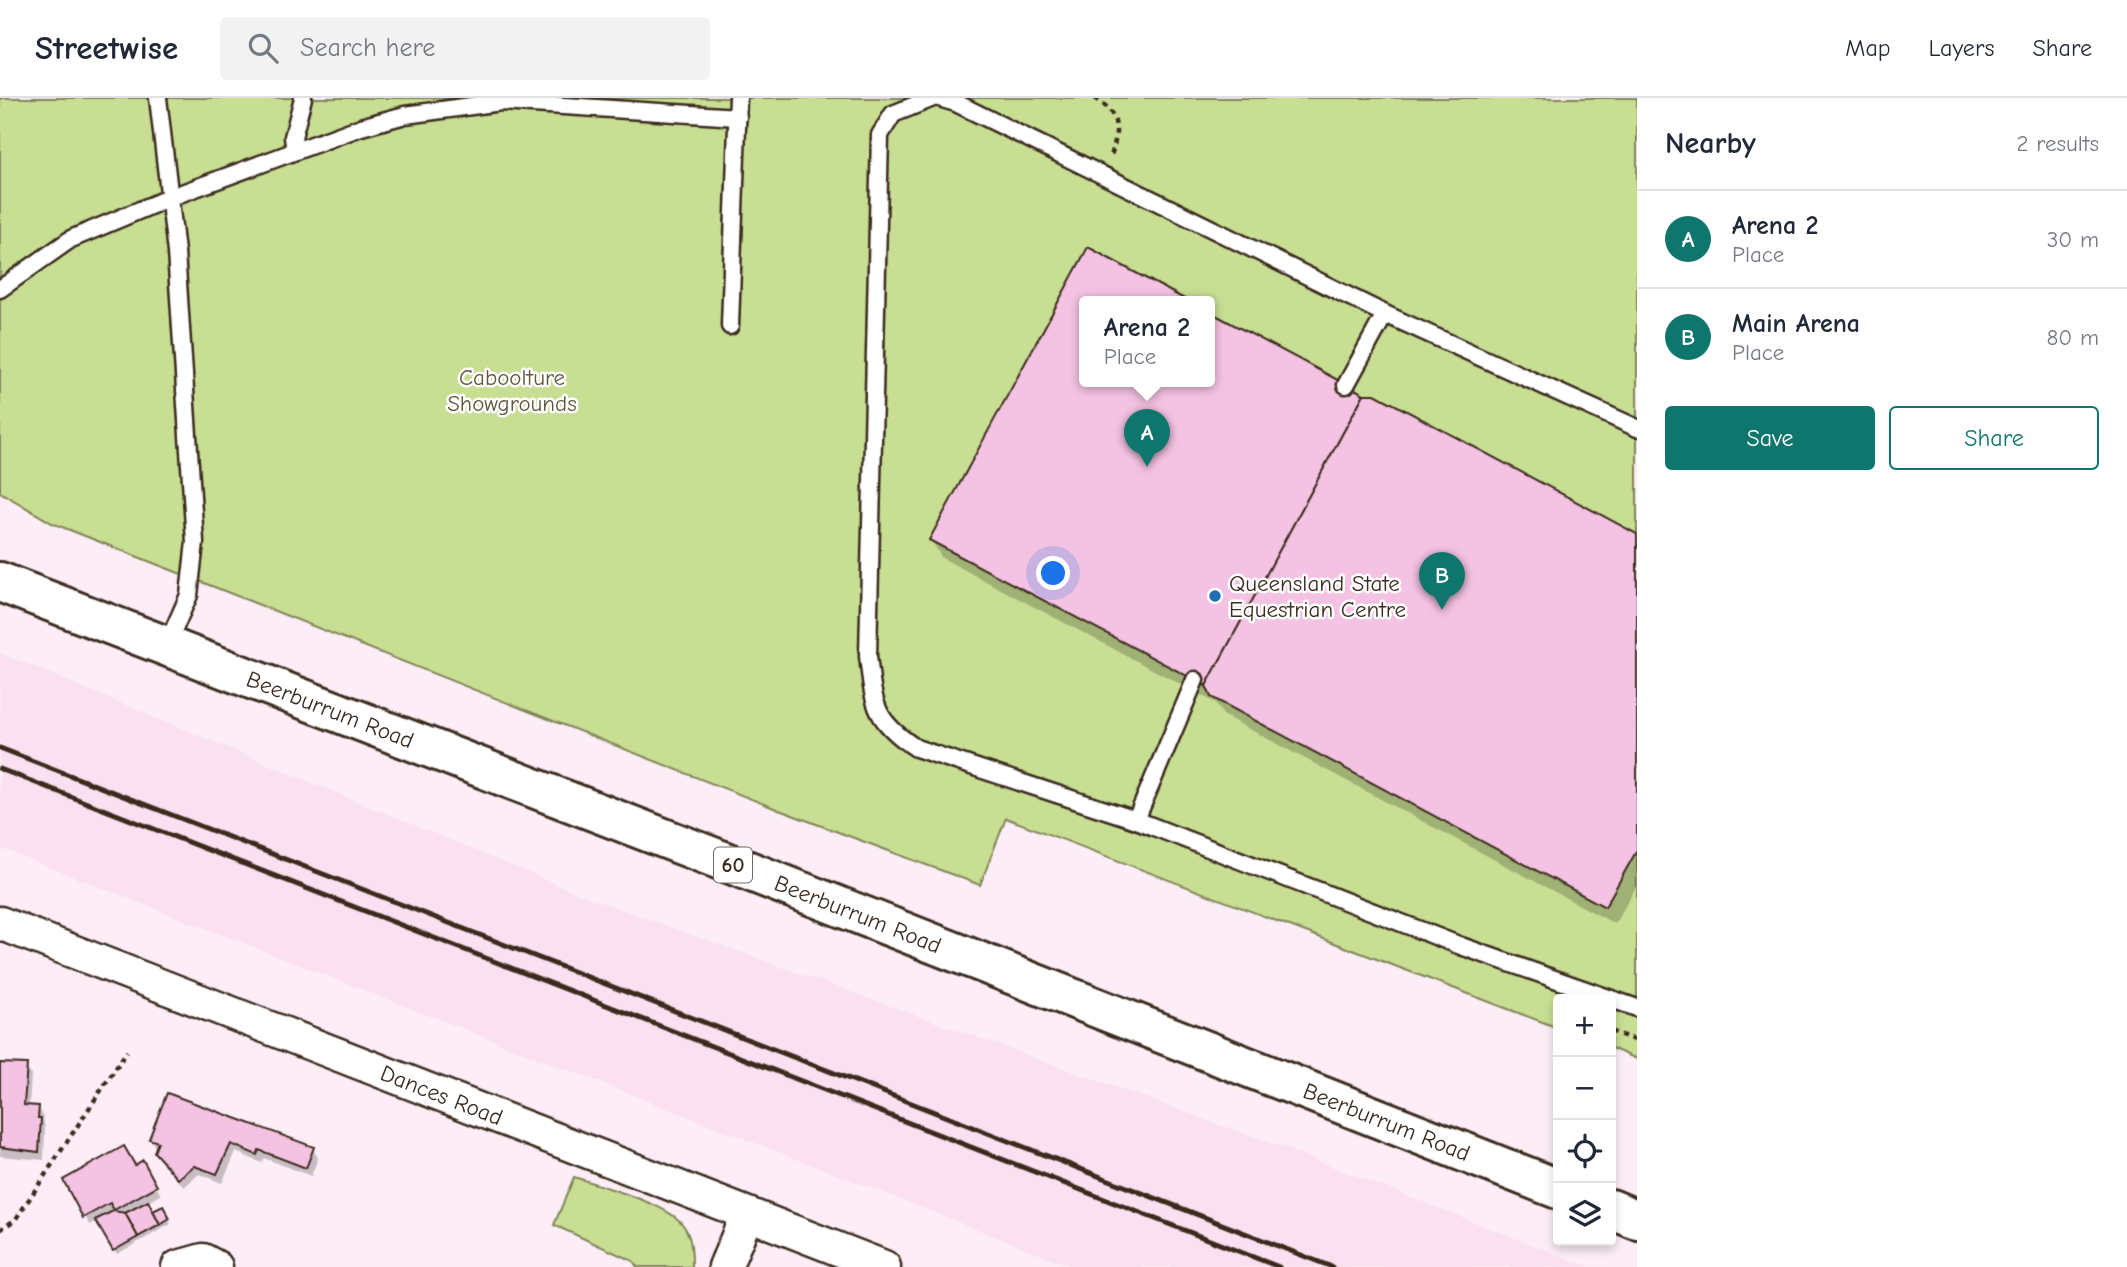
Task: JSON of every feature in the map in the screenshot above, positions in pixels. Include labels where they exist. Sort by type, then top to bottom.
[{"type":"main road","name":"Beerburrum Road","points":[[0,582],[718,859],[1553,1187]]},
{"type":"main road","points":[[1616,1211],[1637,1220]]},
{"type":"street","name":"Dances Road","points":[[0,923],[884,1267]]},
{"type":"street","points":[[725,1267],[747,1215]]},
{"type":"lane","points":[[158,98],[171,197],[195,542],[189,595],[166,647]]},
{"type":"lane","points":[[295,151],[294,129],[303,98]]},
{"type":"lane","points":[[730,326],[738,98]]},
{"type":"lane","points":[[933,98],[893,114],[880,135],[868,656],[878,714],[892,733],[916,748],[1136,820],[1461,946],[1635,1004]]},
{"type":"lane","points":[[939,98],[956,103],[1101,173],[1385,314],[1637,428]]},
{"type":"lane","points":[[0,289],[71,239],[171,197],[361,127],[448,108],[501,102],[592,103],[738,117]]},
{"type":"lane","points":[[1346,385],[1385,314]]},
{"type":"lane","points":[[1136,820],[1195,680]]},
{"type":"path","points":[[1095,98],[1108,106],[1116,119],[1119,133],[1101,173]]},
{"type":"path","points":[[1616,1033],[1637,1041]]},
{"type":"path","points":[[0,1230],[16,1219],[127,1051]]},
{"type":"shaded area","points":[[0,653],[584,896],[1276,1145],[1589,1267],[1074,1267],[0,848]]},
{"type":"green space","name":"Caboolture Showgrounds","points":[[0,98],[1637,98],[1637,1059],[1616,1050],[1616,994],[1553,994],[1553,1026],[1006,818],[980,885],[779,810],[52,523],[0,492]]},
{"type":"green space","points":[[574,1177],[633,1196],[675,1217],[688,1235],[692,1267],[637,1267],[633,1261],[554,1225]]},
{"type":"building","points":[[1088,247],[1179,296],[1079,296],[1079,387],[1215,387],[1215,315],[1364,394],[1206,686],[929,540]]},
{"type":"building","points":[[1364,394],[1375,394],[1637,534],[1637,850],[1605,907],[1211,697],[1206,686]]},
{"type":"building","points":[[0,1063],[27,1064],[24,1105],[39,1106],[39,1152],[0,1147]]},
{"type":"building","points":[[167,1093],[314,1147],[306,1168],[259,1150],[257,1155],[231,1144],[217,1174],[194,1166],[178,1179],[154,1152],[158,1142],[149,1139]]},
{"type":"building","points":[[124,1146],[135,1165],[143,1160],[157,1186],[114,1210],[110,1203],[83,1218],[63,1180]]},
{"type":"building","points":[[148,1201],[160,1225],[138,1237],[125,1213]]},
{"type":"building","points":[[163,1206],[170,1219],[160,1225],[153,1211]]},
{"type":"building","points":[[113,1211],[125,1213],[138,1237],[113,1251],[95,1220]]},
{"type":"railway","points":[[0,748],[1332,1267]]},
{"type":"railway","points":[[0,769],[1279,1267]]},
{"type":"place","name":"Arena 2","points":[[1147,467]]},
{"type":"place","name":"Queensland State Equestrian Centre","points":[[1215,596]]},
{"type":"place","name":"Main Arena","points":[[1442,610]]}]
